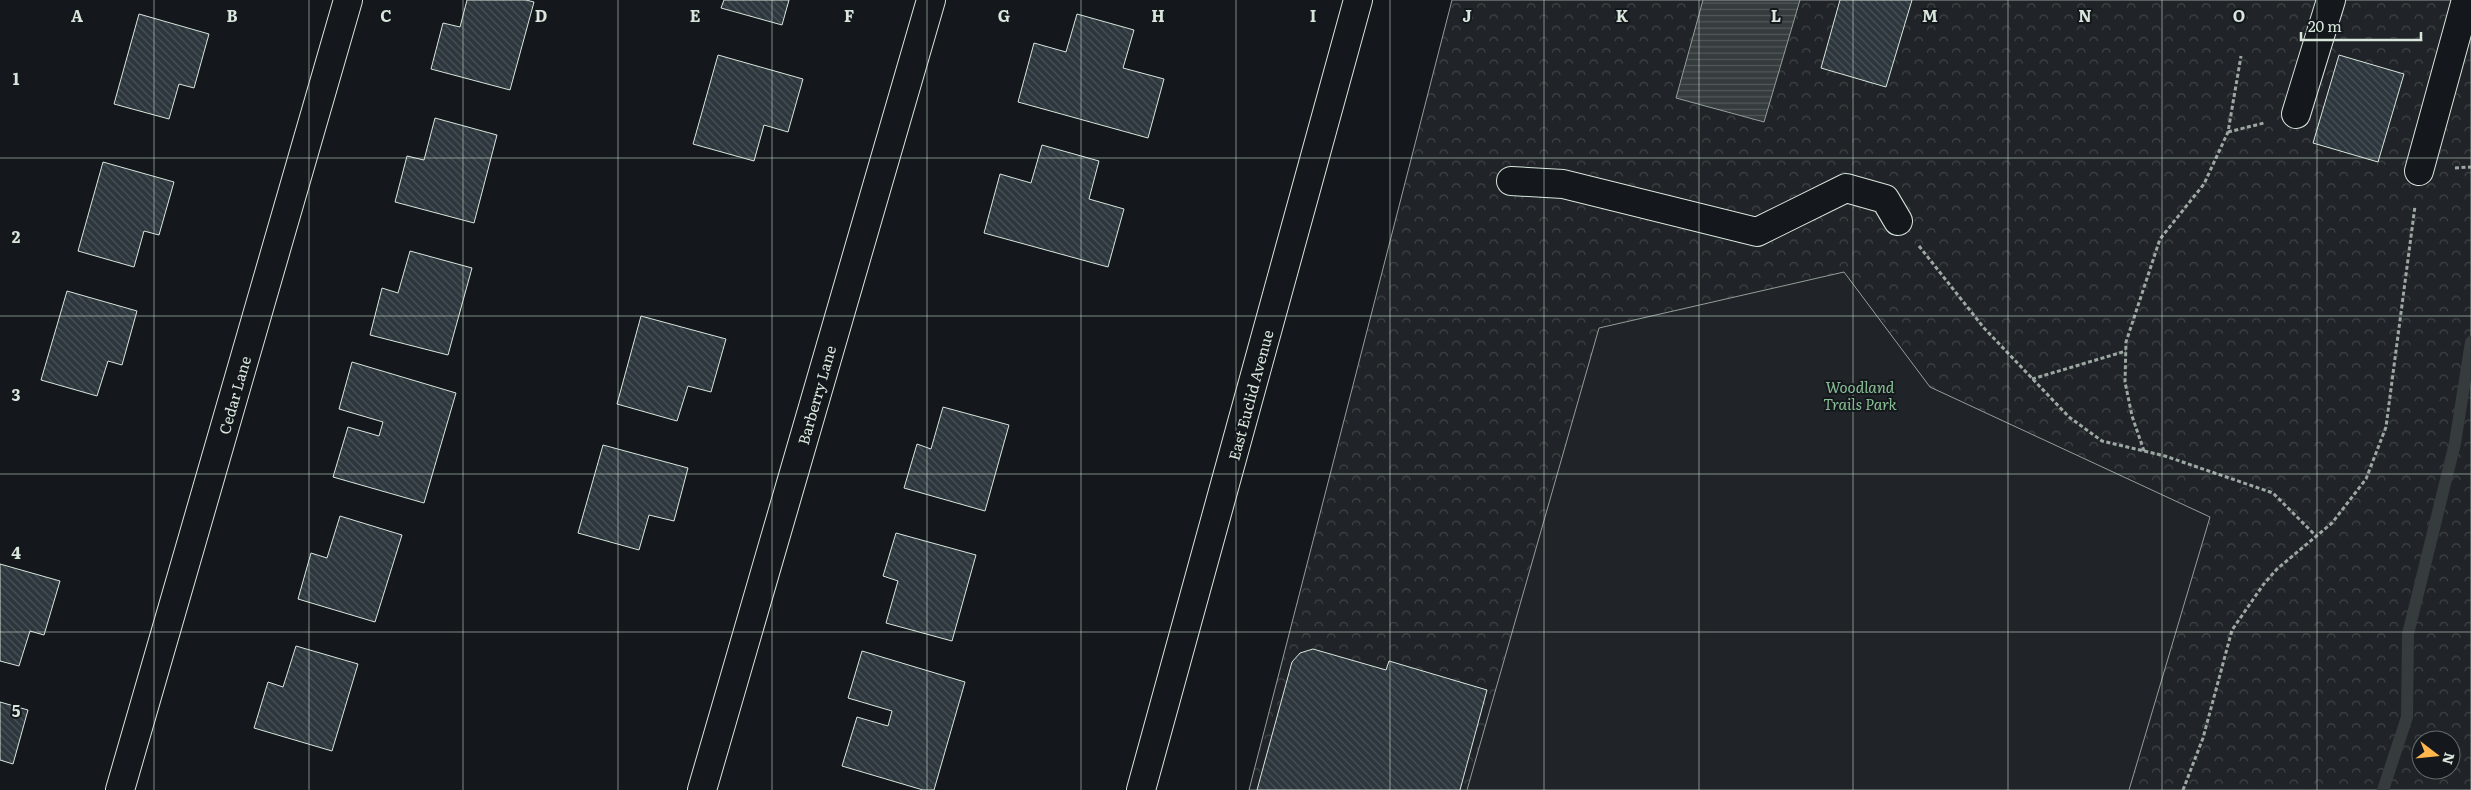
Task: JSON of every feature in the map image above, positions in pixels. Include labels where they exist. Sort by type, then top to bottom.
[{"type":"street","name":"Cedar Lane","points":[[120,790],[348,0]]},
{"type":"street","name":"Barberry Lane","points":[[702,790],[931,0]]},
{"type":"street","name":"East Euclid Avenue","points":[[1141,790],[1358,0]]},
{"type":"street","points":[[2296,114],[2331,0]]},
{"type":"street","points":[[2419,171],[2466,0]]},
{"type":"street","points":[[1511,181],[1563,184],[1757,232],[1846,188],[1885,199],[1898,221]]},
{"type":"path","points":[[2144,451],[2132,416],[2125,382],[2126,342],[2160,239],[2204,184],[2228,132],[2241,56]]},
{"type":"path","points":[[2183,790],[2202,738],[2232,630],[2263,585],[2277,570],[2332,523],[2366,479],[2386,427],[2415,203]]},
{"type":"path","points":[[1898,221],[1984,328],[2069,417],[2102,440],[2209,470],[2273,493],[2316,536]]},
{"type":"path","points":[[2032,379],[2126,351]]},
{"type":"green space","name":"Woodland Trails Park","points":[[1452,0],[2471,0],[2471,790],[1249,790]]},
{"type":"green space","points":[[1844,272],[1930,387],[2210,517],[2129,790],[1467,790],[1599,328]]},
{"type":"shaded area","points":[[1703,0],[1800,0],[1764,122],[1676,98]]},
{"type":"building","points":[[467,0],[526,0],[534,2],[510,90],[431,69],[443,23],[460,27]]},
{"type":"building","points":[[724,0],[789,0],[782,25],[721,8]]},
{"type":"building","points":[[1840,0],[1912,0],[1886,87],[1821,68]]},
{"type":"building","points":[[139,14],[209,34],[194,88],[179,84],[169,119],[114,104]]},
{"type":"building","points":[[1077,14],[1134,30],[1123,68],[1164,79],[1148,138],[1018,102],[1034,43],[1066,52]]},
{"type":"building","points":[[718,55],[803,79],[788,132],[764,125],[754,161],[693,144]]},
{"type":"building","points":[[2339,55],[2404,74],[2378,162],[2313,143]]},
{"type":"building","points":[[435,118],[497,135],[474,223],[395,202],[407,156],[424,160]]},
{"type":"building","points":[[1042,145],[1099,161],[1089,199],[1124,209],[1108,267],[984,233],[1000,174],[1031,183]]},
{"type":"building","points":[[103,162],[174,182],[159,235],[144,231],[134,267],[78,251]]},
{"type":"building","points":[[410,251],[472,268],[448,355],[370,335],[382,288],[398,293]]},
{"type":"building","points":[[67,291],[137,311],[122,365],[108,361],[97,396],[41,380]]},
{"type":"building","points":[[641,316],[726,339],[711,392],[688,386],[677,421],[617,404]]},
{"type":"building","points":[[352,362],[456,393],[424,503],[333,477],[348,427],[379,436],[383,422],[339,409]]},
{"type":"building","points":[[943,407],[1009,425],[985,511],[904,488],[917,444],[931,449]]},
{"type":"building","points":[[603,445],[688,468],[674,521],[649,515],[639,550],[578,533]]},
{"type":"building","points":[[340,516],[402,535],[375,622],[298,599],[311,553],[327,558]]},
{"type":"building","points":[[896,533],[976,555],[952,641],[886,623],[898,581],[883,576]]},
{"type":"building","points":[[0,564],[60,581],[44,635],[30,631],[19,666],[0,661]]},
{"type":"building","points":[[296,646],[358,664],[332,751],[254,728],[268,682],[283,687]]},
{"type":"building","points":[[1313,649],[1386,670],[1389,661],[1487,690],[1460,790],[1257,790],[1292,662],[1300,653]]},
{"type":"building","points":[[862,651],[965,682],[934,790],[923,790],[842,766],[857,717],[888,726],[892,711],[848,698]]},
{"type":"building","points":[[0,702],[28,710],[13,764],[0,760]]},
{"type":"waterway","points":[[2383,790],[2407,717],[2408,634],[2455,443],[2471,342]]}]
